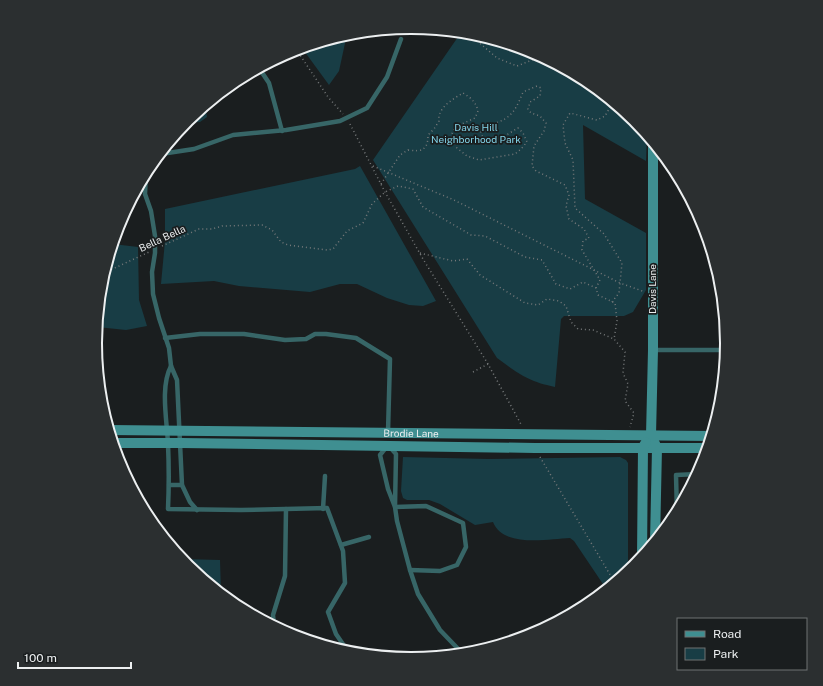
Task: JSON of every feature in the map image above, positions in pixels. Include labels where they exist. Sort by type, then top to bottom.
[{"type":"main road","name":"Davis Lane","points":[[653,150],[653,350],[651,435],[657,448],[656,532]]},
{"type":"main road","name":"Brodie Lane","points":[[115,430],[706,436]]},
{"type":"main road","points":[[388,432],[388,445]]},
{"type":"main road","points":[[643,548],[643,447],[651,435]]},
{"type":"main road","name":"Brodie Lane","points":[[119,443],[388,445],[535,448],[702,448]]},
{"type":"lane","points":[[167,153],[194,150],[234,135],[282,131],[340,121],[366,108],[387,77],[401,39]]},
{"type":"lane","points":[[262,72],[269,83],[282,131]]},
{"type":"lane","points":[[145,186],[145,194],[152,217],[155,236],[152,272],[153,294],[169,348],[171,366],[177,380],[182,485],[190,502],[197,510]]},
{"type":"lane","points":[[165,338],[200,334],[244,334],[285,340],[306,339],[315,334],[356,338],[390,359],[388,432]]},
{"type":"lane","points":[[653,350],[720,350]]},
{"type":"lane","points":[[171,366],[166,379],[166,430],[168,443],[169,485],[168,509],[327,508],[343,551],[345,583],[328,612],[336,634],[343,644]]},
{"type":"lane","points":[[395,507],[388,489],[380,455],[388,445],[396,454],[395,507],[397,521],[418,594],[440,630],[457,648]]},
{"type":"lane","points":[[677,501],[676,475],[691,474]]},
{"type":"lane","points":[[323,508],[325,476]]},
{"type":"lane","points":[[169,485],[182,485]]},
{"type":"lane","points":[[395,507],[426,506],[463,523],[466,547],[457,565],[440,571],[410,570]]},
{"type":"lane","points":[[273,619],[273,615],[285,576],[286,509]]},
{"type":"lane","points":[[340,544],[369,537]]},
{"type":"path","points":[[478,42],[497,58],[517,66],[533,59]]},
{"type":"path","points":[[300,55],[328,97],[346,118],[385,192],[420,253],[488,364],[522,427]]},
{"type":"path","points":[[381,184],[400,155],[408,150],[419,152],[422,150],[428,142],[428,135],[439,121],[438,116],[440,111],[463,93],[472,99],[478,111],[475,118],[454,128],[451,136],[457,148],[467,156],[479,160],[515,154],[527,142],[523,133],[518,128],[503,137],[491,139],[482,138],[481,132],[484,127],[503,121],[512,115],[518,106],[523,92],[537,86],[541,88],[540,96],[530,102],[528,109],[531,113],[540,116],[546,123],[544,131],[534,146],[532,166],[536,171],[565,185],[570,195],[566,206],[569,219],[584,229],[589,238],[583,242],[582,250],[600,280],[596,288],[598,295],[615,303],[617,321],[614,340]]},
{"type":"path","points":[[610,107],[605,116],[597,120],[570,113],[563,125],[565,143],[573,160],[576,208],[604,234],[622,263],[619,293],[612,302]]},
{"type":"path","points":[[371,166],[454,200],[620,283],[652,294]]},
{"type":"path","points":[[385,192],[398,186],[412,189],[423,207],[471,235],[485,236],[525,257],[542,260],[556,284],[570,289],[583,282],[596,288]]},
{"type":"path","name":"Bella Bella","points":[[111,270],[199,229],[212,229],[222,226],[262,225],[272,230],[281,242],[288,245],[327,250],[334,249],[347,231],[363,223],[372,204],[385,192]]},
{"type":"path","points":[[420,253],[453,260],[467,259],[480,275],[525,303],[538,305],[547,299],[559,301],[566,306],[571,322],[578,329],[593,330],[614,340],[625,352],[623,373],[628,384],[625,401],[634,413],[629,429]]},
{"type":"path","points":[[472,372],[488,364]]},
{"type":"path","points":[[538,453],[612,578]]},
{"type":"green space","name":"Davis Hill Neighborhood Park","points":[[457,38],[511,50],[548,66],[566,75],[600,98],[647,142],[646,161],[583,125],[585,199],[646,233],[646,290],[633,312],[624,316],[564,316],[561,319],[555,387],[530,379],[497,358],[373,160]]},
{"type":"green space","points":[[345,41],[339,71],[329,85],[305,53]]},
{"type":"green space","points":[[206,113],[207,117],[200,122],[196,122]]},
{"type":"green space","points":[[360,166],[436,301],[423,306],[409,305],[387,298],[357,284],[340,284],[310,292],[239,286],[214,281],[161,284],[165,241],[165,209],[355,169]]},
{"type":"green space","points":[[119,245],[138,247],[139,300],[147,326],[126,330],[103,328],[108,283]]},
{"type":"green space","points":[[403,457],[488,459],[620,457],[628,463],[628,563],[604,585],[574,541],[570,538],[539,540],[516,539],[506,536],[498,530],[493,522],[475,525],[440,504],[429,500],[407,500],[403,498],[401,491]]},
{"type":"green space","points":[[191,559],[220,560],[221,586]]}]
